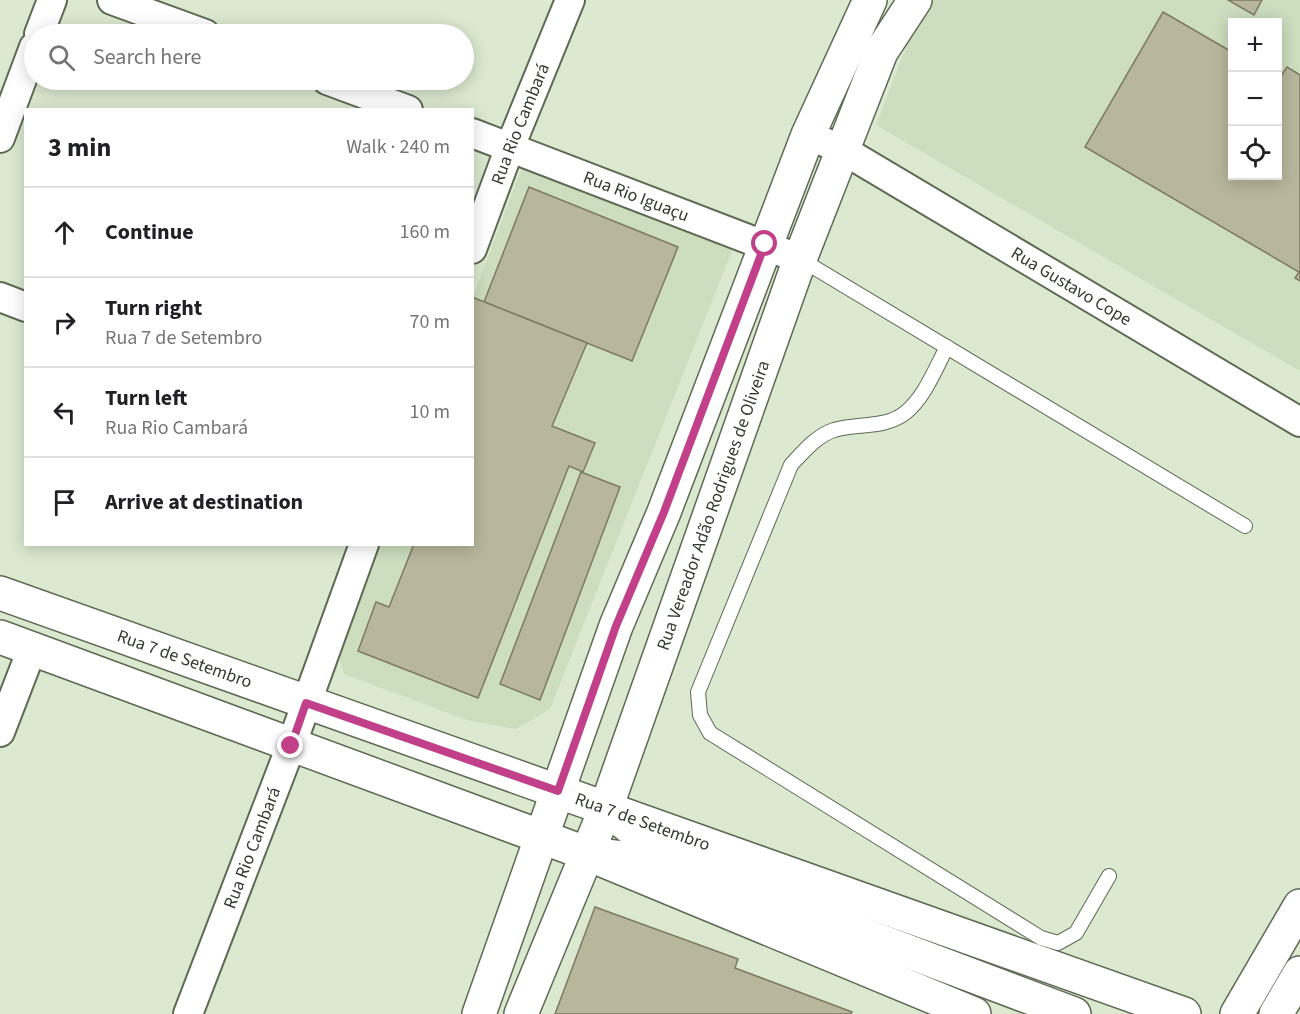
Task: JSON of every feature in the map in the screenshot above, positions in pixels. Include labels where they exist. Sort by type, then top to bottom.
[{"type":"main road","points":[[479,1014],[616,626],[664,512],[808,135],[868,3],[906,12]]},
{"type":"main road","name":"Rua Vereador Adão Rodrigues de Oliveira","points":[[520,1014],[606,808],[800,259],[881,52],[906,12]]},
{"type":"main road","points":[[664,512],[706,527]]},
{"type":"main road","name":"Rua 7 de Setembro","points":[[0,592],[306,703],[606,808],[1131,1005],[1184,1014]]},
{"type":"main road","points":[[0,637],[588,854],[974,1014]]},
{"type":"main road","points":[[606,808],[682,866]]},
{"type":"main road","points":[[588,854],[682,866],[1074,1014]]},
{"type":"main road","points":[[1237,1014],[1300,906]]},
{"type":"main road","points":[[1276,1014],[1300,973]]},
{"type":"street","points":[[43,24],[52,0]]},
{"type":"street","points":[[111,0],[177,24]]},
{"type":"street","name":"Rua Rio Cambará","points":[[474,244],[510,147],[570,0]]},
{"type":"street","points":[[0,138],[24,74]]},
{"type":"street","points":[[354,90],[403,108]]},
{"type":"street","name":"Rua Rio Iguaçu","points":[[474,134],[800,259]]},
{"type":"street","name":"Rua Gustavo Cope","points":[[808,135],[843,150],[1300,422]]},
{"type":"street","points":[[0,297],[24,306]]},
{"type":"street","name":"Rua Rio Cambará","points":[[188,1014],[291,746],[363,546]]},
{"type":"street","points":[[0,668],[32,649]]},
{"type":"street","points":[[0,732],[32,649]]},
{"type":"lane","points":[[800,259],[1245,526]]},
{"type":"lane","points":[[947,347],[917,401],[903,414],[885,423],[832,430],[811,443],[791,465],[698,692],[700,715],[710,733],[1041,938],[1058,943],[1076,933],[1109,876]]},
{"type":"shaded area","points":[[931,0],[1300,0],[1300,371],[876,125],[914,27]]},
{"type":"shaded area","points":[[522,167],[733,248],[550,709],[516,729],[467,720],[344,674],[337,649],[377,546],[474,546],[474,294]]},
{"type":"building","points":[[1228,0],[1262,0],[1254,15]]},
{"type":"building","points":[[1163,12],[1228,50],[1228,180],[1282,180],[1282,74],[1287,67],[1300,75],[1300,281],[1295,278],[1299,272],[1085,147]]},
{"type":"building","points":[[529,187],[678,247],[632,361],[484,302]]},
{"type":"building","points":[[474,298],[587,343],[552,426],[595,443],[583,472],[569,466],[478,698],[358,651],[376,602],[389,607],[413,546],[474,546]]},
{"type":"building","points":[[581,472],[620,487],[540,700],[500,684]]},
{"type":"building","points":[[595,907],[738,959],[735,968],[852,1012],[851,1014],[555,1014]]},
{"type":"route","points":[[291,746],[306,703],[558,791],[616,626],[664,512],[765,244]]}]
